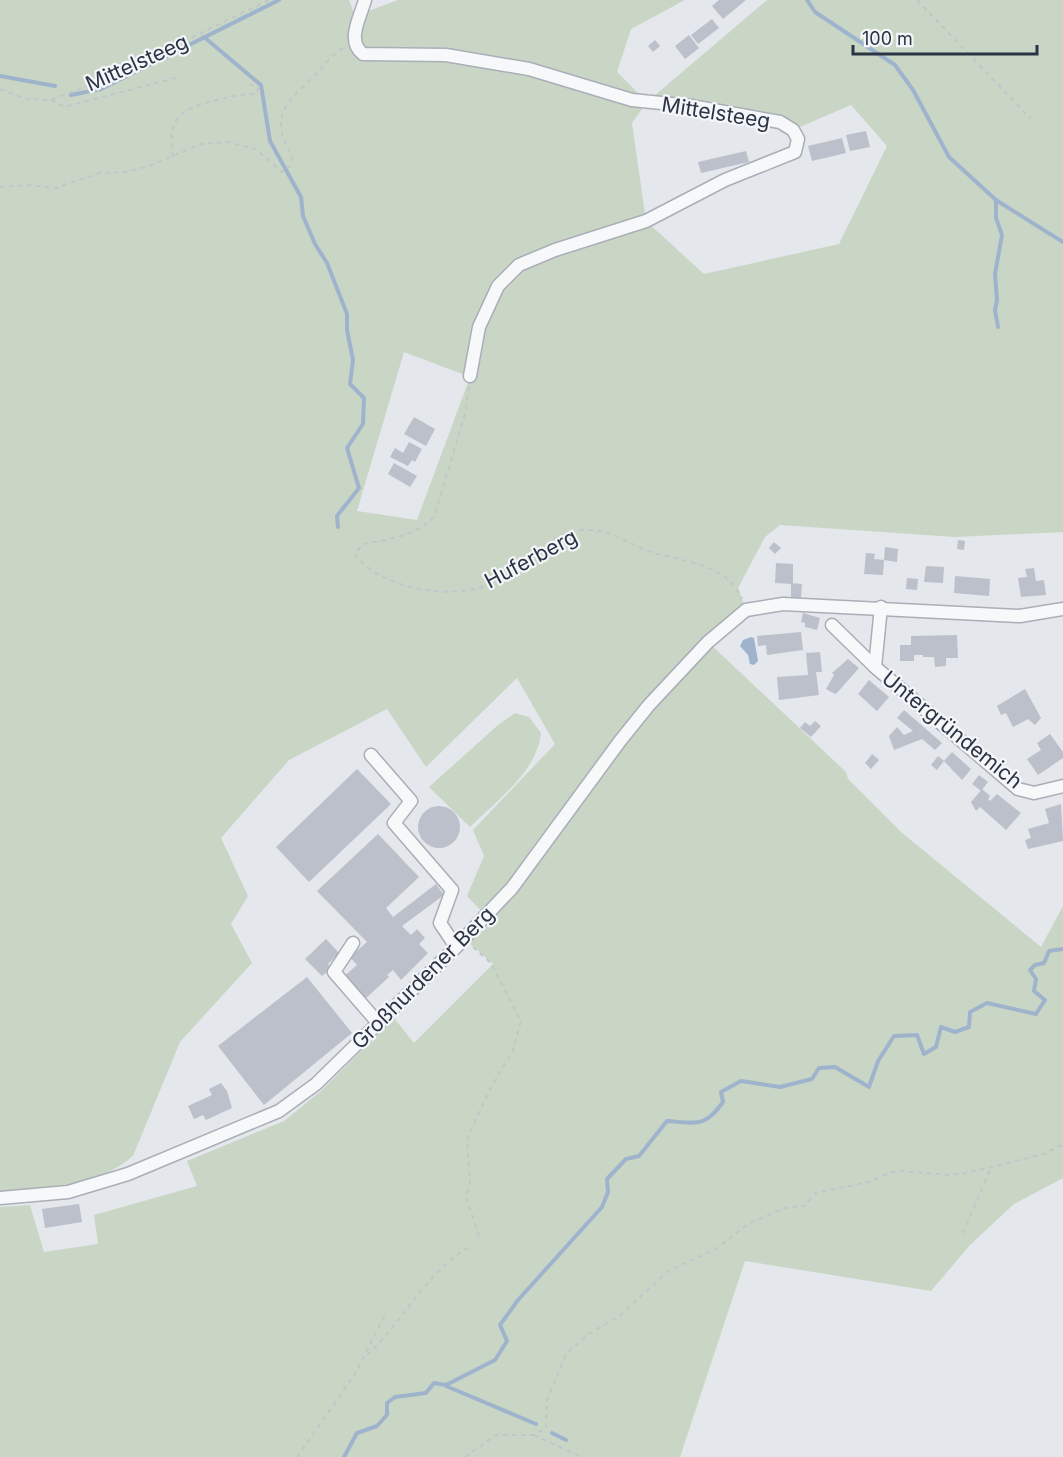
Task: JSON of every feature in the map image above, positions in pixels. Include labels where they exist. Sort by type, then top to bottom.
[{"type":"street","points":[[354,42],[365,0]]},
{"type":"street","name":"Mittelsteeg","points":[[354,42],[363,54],[446,56],[498,64],[586,84],[632,100],[691,106],[780,122],[793,130],[798,139],[795,152],[725,180],[646,221],[555,250],[519,265],[498,286],[479,327],[470,376]]},
{"type":"street","points":[[746,610],[783,604],[881,607],[1020,616],[1063,609]]},
{"type":"street","name":"Untergründemich","points":[[875,667],[881,607]]},
{"type":"street","name":"Großhurdener Berg","points":[[0,1198],[45,1196],[98,1184],[184,1152],[279,1111],[316,1084],[460,943],[512,888],[649,705],[708,642],[746,610]]},
{"type":"street","name":"Untergründemich","points":[[832,625],[875,667],[1018,789],[1034,793],[1063,786]]},
{"type":"street","points":[[371,755],[411,801],[394,823],[452,890],[440,923],[460,943]]},
{"type":"street","points":[[352,943],[334,972],[379,1024]]},
{"type":"path","name":"Mittelsteeg","points":[[0,89],[26,99],[51,100],[111,77],[269,0]]},
{"type":"path","points":[[917,0],[1031,119]]},
{"type":"path","points":[[0,187],[29,185],[56,188],[100,173],[124,172],[173,157],[201,144],[227,142],[256,149],[282,172],[290,166],[292,156],[283,140],[280,128],[284,106],[331,55],[354,42]]},
{"type":"path","points":[[51,100],[64,106],[178,77]]},
{"type":"path","points":[[173,157],[172,130],[178,118],[188,107],[245,94],[256,94],[258,88],[250,84]]},
{"type":"path","name":"Huferberg","points":[[470,376],[465,414],[434,517],[424,527],[384,541],[363,544],[355,554],[363,565],[401,584],[432,592],[458,591],[490,584],[529,555],[573,531],[601,529],[649,551],[701,564],[738,588],[746,610]]},
{"type":"path","points":[[460,943],[491,963],[521,1021],[513,1050],[489,1091],[467,1138],[470,1182],[466,1197],[479,1236]]},
{"type":"path","points":[[534,1435],[546,1428],[547,1400],[566,1354],[590,1333],[620,1316],[668,1271],[716,1249],[748,1224],[785,1208],[805,1206],[815,1193],[869,1182],[901,1171],[948,1175],[991,1168],[1044,1154],[1063,1144]]},
{"type":"path","points":[[963,1233],[991,1168]]},
{"type":"path","points":[[365,1357],[396,1327],[419,1292],[440,1268],[471,1245]]},
{"type":"path","points":[[297,1457],[365,1357],[386,1312]]},
{"type":"path","points":[[465,1457],[496,1435],[534,1435],[582,1457]]},
{"type":"green space","points":[[0,0],[349,0],[355,16],[398,0],[685,0],[631,29],[617,72],[647,102],[767,0],[1063,0],[1063,532],[955,537],[780,525],[765,537],[738,588],[746,610],[708,642],[846,772],[848,779],[901,832],[1041,947],[1063,906],[1063,1178],[1014,1204],[970,1245],[931,1291],[745,1261],[680,1457],[0,1457],[0,1207],[30,1205],[44,1252],[98,1244],[94,1215],[197,1186],[187,1161],[284,1121],[321,1091],[394,1018],[414,1043],[493,964],[465,939],[486,916],[467,896],[484,856],[473,830],[555,744],[517,678],[426,767],[387,709],[289,760],[221,838],[248,896],[231,924],[252,963],[180,1042],[133,1156],[104,1174],[87,1180],[70,1184],[0,1191]],"holes":[[[647,102],[793,130],[851,105],[887,146],[839,244],[704,274],[646,221],[632,123]],[[404,352],[470,377],[417,520],[357,511]]]},
{"type":"green space","points":[[515,713],[529,717],[541,733],[538,747],[524,773],[514,785],[470,827],[429,787],[498,725]]},
{"type":"water","points":[[754,638],[758,661],[754,665],[750,664],[748,655],[740,646],[743,640]]},
{"type":"building","points":[[719,0],[746,0],[723,19],[712,6]]},
{"type":"building","points":[[712,19],[719,28],[698,44],[691,35]]},
{"type":"building","points":[[689,35],[699,48],[685,59],[675,46]]},
{"type":"building","points":[[655,40],[660,46],[653,52],[648,46]]},
{"type":"building","points":[[866,131],[870,147],[850,151],[846,135]]},
{"type":"building","points":[[842,138],[846,153],[812,161],[808,146]]},
{"type":"building","points":[[746,151],[749,162],[701,173],[698,162]]},
{"type":"building","points":[[414,417],[435,429],[426,446],[404,434]]},
{"type":"building","points":[[409,442],[422,449],[415,462],[412,460],[408,466],[390,457],[395,448],[403,453]]},
{"type":"building","points":[[394,463],[417,476],[410,487],[388,474]]},
{"type":"building","points":[[958,540],[965,541],[964,550],[957,549]]},
{"type":"building","points":[[774,542],[781,548],[775,554],[769,548]]},
{"type":"building","points":[[885,547],[898,549],[897,562],[884,560]]},
{"type":"building","points":[[866,553],[875,554],[874,559],[884,560],[883,575],[864,574]]},
{"type":"building","points":[[776,563],[793,564],[793,584],[775,583]]},
{"type":"building","points":[[926,566],[944,567],[943,583],[924,582]]},
{"type":"building","points":[[1034,568],[1036,581],[1044,580],[1046,595],[1021,597],[1018,578],[1027,577],[1025,569]]},
{"type":"building","points":[[955,576],[990,579],[989,596],[954,593]]},
{"type":"building","points":[[907,578],[918,579],[917,590],[906,589]]},
{"type":"building","points":[[791,583],[802,584],[801,598],[791,597]]},
{"type":"building","points":[[803,613],[820,618],[817,630],[805,627],[805,623],[801,622]]},
{"type":"building","points":[[801,632],[803,650],[767,655],[766,645],[758,646],[757,636]]},
{"type":"building","points":[[957,635],[958,658],[946,658],[946,666],[935,667],[934,657],[923,657],[923,655],[914,655],[914,661],[900,661],[900,645],[911,645],[911,636]]},
{"type":"building","points":[[820,652],[822,672],[816,672],[819,695],[779,700],[777,677],[808,675],[806,653]]},
{"type":"building","points":[[848,659],[859,668],[836,694],[826,689],[834,675],[832,673]]},
{"type":"building","points":[[869,680],[889,697],[877,711],[858,694]]},
{"type":"building","points":[[1025,689],[1041,718],[1035,725],[1028,719],[1013,727],[1006,713],[1001,715],[997,706]]},
{"type":"building","points":[[904,710],[942,743],[935,750],[922,739],[894,750],[889,736],[897,727],[904,735],[913,731],[897,718]]},
{"type":"building","points":[[815,721],[821,726],[811,737],[800,728],[805,722],[810,726]]},
{"type":"building","points":[[1050,734],[1063,752],[1063,758],[1038,775],[1027,759],[1041,750],[1037,743]]},
{"type":"building","points":[[952,752],[971,769],[962,780],[944,761]]},
{"type":"building","points":[[872,754],[879,760],[871,769],[865,763]]},
{"type":"building","points":[[938,756],[944,761],[937,770],[931,765]]},
{"type":"building","points":[[357,769],[391,804],[309,882],[276,847]]},
{"type":"building","points":[[979,775],[988,782],[981,791],[972,784]]},
{"type":"building","points":[[982,789],[990,796],[988,799],[990,801],[997,794],[1021,813],[1006,830],[980,807],[976,811],[971,802]]},
{"type":"building","points":[[1061,804],[1063,841],[1028,849],[1025,840],[1031,838],[1028,829],[1049,823],[1045,809]]},
{"type":"building","points":[[439,806],[454,812],[460,827],[454,842],[439,848],[424,842],[418,827],[424,812]]},
{"type":"building","points":[[378,834],[419,877],[386,908],[393,917],[436,884],[444,895],[402,926],[411,935],[417,929],[425,938],[419,944],[428,953],[401,980],[393,970],[387,975],[389,977],[365,999],[343,977],[357,965],[350,957],[367,942],[317,891]]},
{"type":"building","points":[[326,939],[339,953],[328,964],[331,968],[322,976],[305,959]]},
{"type":"building","points":[[307,977],[352,1033],[264,1105],[218,1046]]},
{"type":"building","points":[[221,1083],[227,1091],[232,1108],[206,1120],[203,1115],[194,1119],[188,1106],[212,1095],[209,1089]]},
{"type":"building","points":[[79,1204],[82,1222],[45,1228],[42,1209]]},
{"type":"waterway","points":[[71,95],[101,89],[279,0]]},
{"type":"waterway","points":[[807,0],[815,12],[895,65],[913,90],[949,157],[996,200],[1063,242]]},
{"type":"waterway","points":[[204,37],[261,85],[270,141],[301,197],[303,216],[315,244],[327,263],[347,314],[347,330],[353,360],[350,384],[364,398],[363,424],[347,448],[359,488],[337,516],[338,527]]},
{"type":"waterway","points":[[0,76],[55,86]]},
{"type":"waterway","points":[[996,200],[996,218],[1002,235],[995,274],[997,300],[995,310],[998,327]]},
{"type":"waterway","points":[[344,1457],[357,1433],[377,1426],[387,1415],[387,1403],[395,1397],[426,1393],[434,1383],[446,1385],[495,1360],[507,1341],[500,1325],[518,1300],[602,1207],[608,1192],[607,1179],[626,1159],[639,1156],[667,1121],[693,1123],[705,1120],[723,1102],[721,1092],[741,1081],[780,1087],[812,1079],[819,1068],[835,1067],[869,1087],[878,1061],[894,1036],[917,1035],[924,1054],[936,1047],[941,1027],[955,1032],[969,1027],[970,1012],[987,1003],[1036,1014],[1045,1000],[1034,991],[1036,979],[1030,970],[1035,965],[1044,963],[1049,951],[1063,949]]},
{"type":"waterway","points":[[446,1386],[536,1424]]},
{"type":"waterway","points":[[552,1433],[566,1440]]}]
